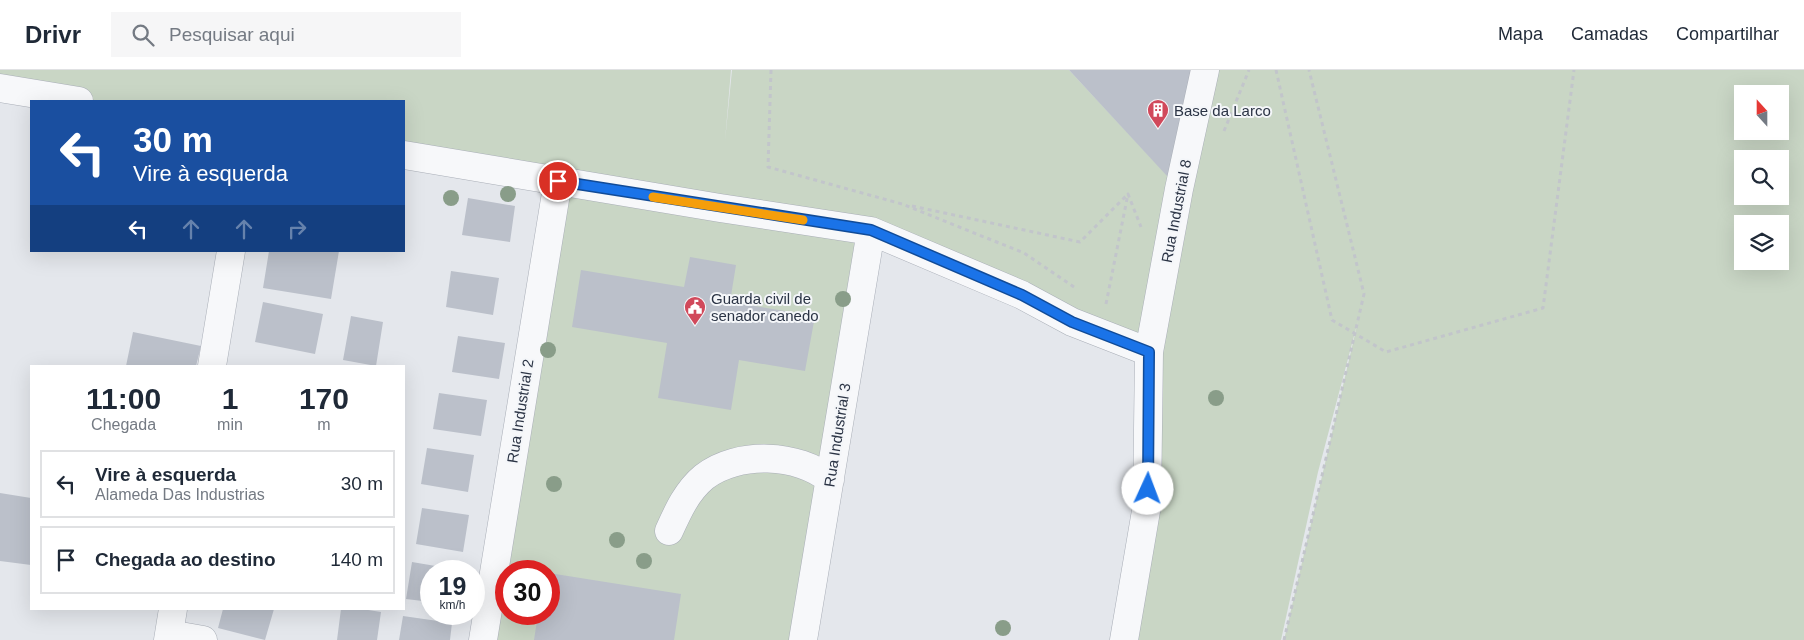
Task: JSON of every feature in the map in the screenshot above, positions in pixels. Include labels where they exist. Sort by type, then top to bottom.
[{"type":"street","name":"Rua Industrial 8","points":[[1124,640],[1147,505],[1149,352],[1179,189],[1205,70]]},
{"type":"street","points":[[0,88],[73,100]]},
{"type":"street","points":[[405,155],[871,230],[1022,295],[1072,322],[1149,352]]},
{"type":"street","name":"Rua Industrial 2","points":[[483,640],[558,181]]},
{"type":"street","name":"Rua Industrial 3","points":[[804,640],[871,230]]},
{"type":"street","points":[[212,365],[231,252]]},
{"type":"street","points":[[669,531],[681,504],[694,486],[705,476],[720,468],[755,459],[776,458],[821,473],[830,480]]},
{"type":"street","points":[[170,628],[203,640]]},
{"type":"path","points":[[771,70],[768,167],[902,204],[1080,242],[1128,194]]},
{"type":"path","points":[[1276,70],[1332,320],[1386,352],[1543,308],[1574,70]]},
{"type":"path","points":[[1284,640],[1364,294],[1309,70]]},
{"type":"path","points":[[1128,194],[1142,229]]},
{"type":"path","points":[[1105,308],[1128,194]]},
{"type":"path","points":[[902,204],[1024,253],[1081,292]]},
{"type":"green space","points":[[0,70],[731,70],[725,141],[732,70],[1069,70],[1179,188],[1205,70],[1804,70],[1804,640],[1284,640],[1358,321],[1318,472],[1281,640],[1124,640],[1149,352],[871,231],[803,640],[483,640],[495,567],[495,625],[560,625],[560,560],[496,560],[558,181],[405,155],[405,100],[74,100],[0,88]]},
{"type":"building","name":"Base da Larco","points":[[1069,70],[1205,70],[1179,189]]},
{"type":"building","points":[[468,198],[515,206],[510,242],[462,235]]},
{"type":"building","points":[[269,252],[339,252],[331,299],[263,288]]},
{"type":"building","points":[[690,257],[736,265],[730,302],[815,316],[805,371],[739,360],[731,410],[658,398],[667,343],[572,327],[581,270],[684,287]]},
{"type":"building","points":[[451,271],[499,278],[493,315],[446,307]]},
{"type":"building","points":[[263,302],[323,314],[315,354],[255,342]]},
{"type":"building","points":[[351,316],[383,322],[376,365],[343,360]]},
{"type":"building","points":[[133,332],[201,346],[196,365],[126,365]]},
{"type":"building","points":[[458,336],[505,343],[499,379],[452,372]]},
{"type":"building","points":[[439,393],[487,400],[481,436],[433,429]]},
{"type":"building","points":[[427,448],[474,455],[468,492],[421,484]]},
{"type":"building","points":[[0,493],[30,498],[30,565],[0,561]]},
{"type":"building","points":[[422,508],[469,515],[463,552],[416,544]]},
{"type":"building","points":[[412,562],[420,563],[420,601],[406,599]]},
{"type":"building","points":[[560,575],[681,594],[674,640],[534,640],[536,625],[560,625]]},
{"type":"building","points":[[223,610],[274,610],[265,640],[218,628]]},
{"type":"building","points":[[341,610],[381,612],[377,640],[337,640]]},
{"type":"building","points":[[403,616],[420,618],[420,625],[452,625],[450,640],[399,640]]},
{"type":"slow traffic","points":[[653,197],[803,220]]},
{"type":"place","name":"Base da Larco","points":[[1158,129]]},
{"type":"place","name":"Guarda civil de senador canedo","points":[[695,326]]},
{"type":"route","points":[[558,181],[720,208],[871,230],[1022,295],[1072,322],[1149,352],[1148,489]]}]
